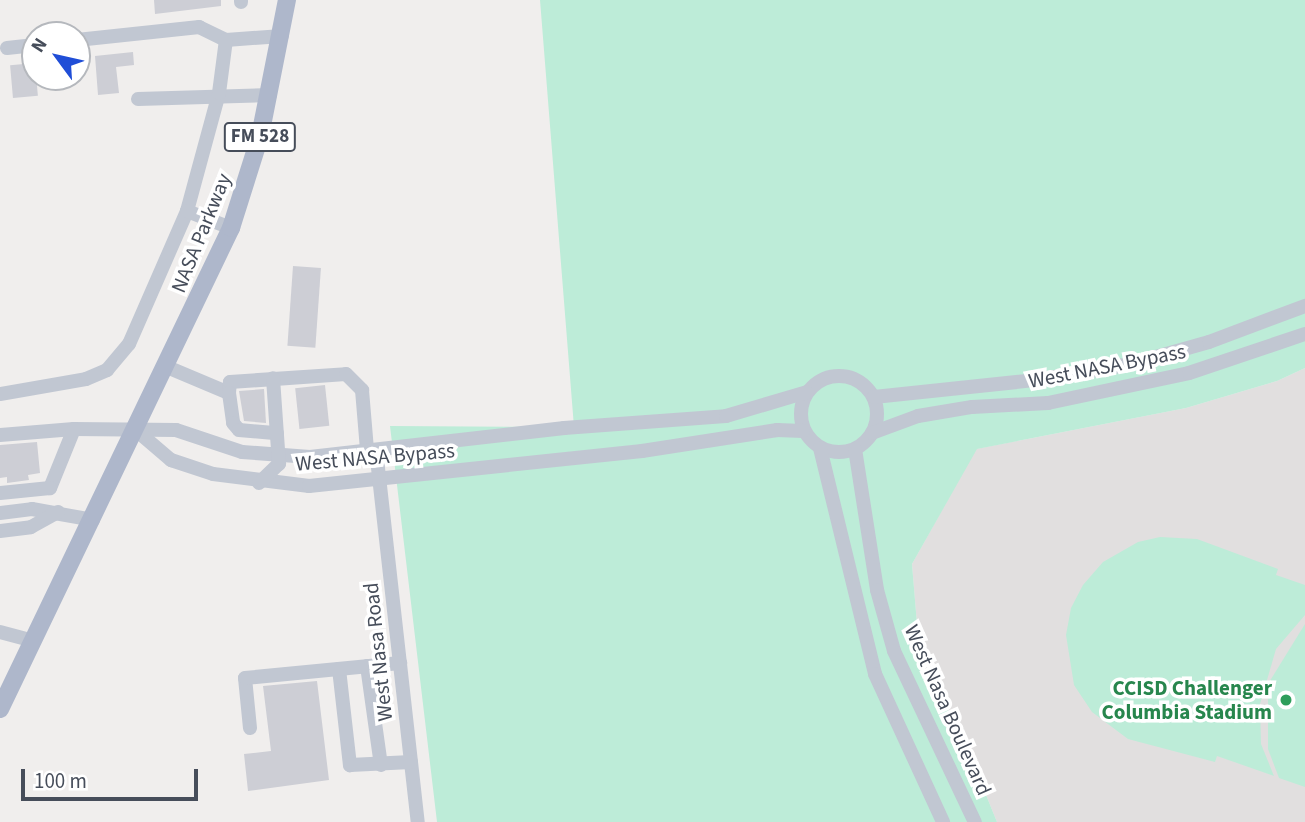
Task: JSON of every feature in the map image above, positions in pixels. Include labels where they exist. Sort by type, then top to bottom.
[{"type":"main road","name":"NASA Parkway","points":[[137,431],[232,228],[270,95],[287,0]]},
{"type":"main road","name":"FM 528","points":[[0,709],[137,431]]},
{"type":"street","points":[[91,39],[199,27],[226,40],[282,36]]},
{"type":"street","points":[[0,394],[86,379],[107,370],[129,344],[187,211],[219,93],[226,40]]},
{"type":"street","points":[[7,48],[21,46]]},
{"type":"street","points":[[138,99],[219,93],[270,95]]},
{"type":"street","points":[[187,211],[232,228]]},
{"type":"street","name":"West NASA Bypass","points":[[137,431],[176,430],[223,448],[279,456],[371,450],[604,424],[726,416],[807,392],[828,377],[841,375],[865,386],[874,397],[1044,379],[1131,364],[1209,342],[1305,306]]},
{"type":"street","name":"West NASA Bypass","points":[[855,449],[872,433],[918,416],[972,407],[1048,403],[1189,373],[1305,334]]},
{"type":"street","points":[[167,367],[229,393]]},
{"type":"street","name":"West Nasa Road","points":[[273,377],[336,371],[357,381],[371,450],[380,478],[418,822]]},
{"type":"street","points":[[259,483],[275,472],[279,456],[278,433],[273,377],[230,382],[233,423],[239,430],[278,433]]},
{"type":"street","points":[[807,392],[800,418],[803,430],[820,448],[831,452],[855,449]]},
{"type":"street","points":[[872,433],[877,421],[874,397]]},
{"type":"street","points":[[0,435],[74,429],[137,431]]},
{"type":"street","points":[[0,493],[50,488],[74,429]]},
{"type":"street","name":"West NASA Bypass","points":[[137,431],[171,460],[259,483],[309,486],[642,451],[777,430],[803,430]]},
{"type":"street","points":[[820,448],[875,674],[943,822]]},
{"type":"street","name":"West Nasa Boulevard","points":[[855,449],[877,590],[894,651],[975,822]]},
{"type":"street","points":[[31,490],[32,509]]},
{"type":"street","points":[[0,513],[32,509],[93,520]]},
{"type":"street","points":[[0,531],[31,527],[60,512]]},
{"type":"street","points":[[0,632],[33,641]]},
{"type":"street","points":[[250,728],[245,678],[400,663]]},
{"type":"street","points":[[367,666],[375,766]]},
{"type":"street","points":[[339,668],[350,765],[375,766],[411,762]]},
{"type":"shaded area","points":[[1305,368],[1305,822],[997,822],[963,738],[920,660],[912,564],[976,449],[1186,408],[1277,381]]},
{"type":"green space","points":[[540,0],[1305,0],[1305,368],[1277,381],[1186,408],[977,449],[912,564],[920,660],[963,738],[997,822],[437,822],[390,426],[574,427]]},
{"type":"green space","points":[[1160,537],[1197,539],[1278,569],[1276,575],[1305,585],[1305,615],[1276,649],[1260,704],[1261,744],[1274,776],[1217,756],[1215,762],[1128,739],[1092,712],[1074,685],[1066,635],[1071,608],[1083,585],[1103,562],[1138,542]]},
{"type":"green space","name":"CCISD Challenger Columbia Stadium","points":[[1305,624],[1305,787],[1279,778],[1268,749],[1268,684]]},
{"type":"building","points":[[154,0],[221,0],[221,6],[155,14]]},
{"type":"building","points":[[133,52],[134,65],[116,67],[119,93],[98,95],[95,56]]},
{"type":"building","points":[[21,64],[21,91],[37,91],[38,96],[13,98],[10,65]]},
{"type":"building","points":[[293,266],[321,268],[315,348],[287,346]]},
{"type":"building","points":[[325,385],[329,426],[299,429],[295,388]]},
{"type":"building","points":[[264,389],[266,423],[244,421],[239,391]]},
{"type":"building","points":[[37,442],[40,473],[28,475],[29,480],[7,483],[7,477],[0,478],[0,445]]},
{"type":"building","points":[[317,681],[329,780],[248,791],[244,754],[271,751],[263,686]]},
{"type":"place","name":"CCISD Challenger Columbia Stadium","points":[[1286,700]]}]
